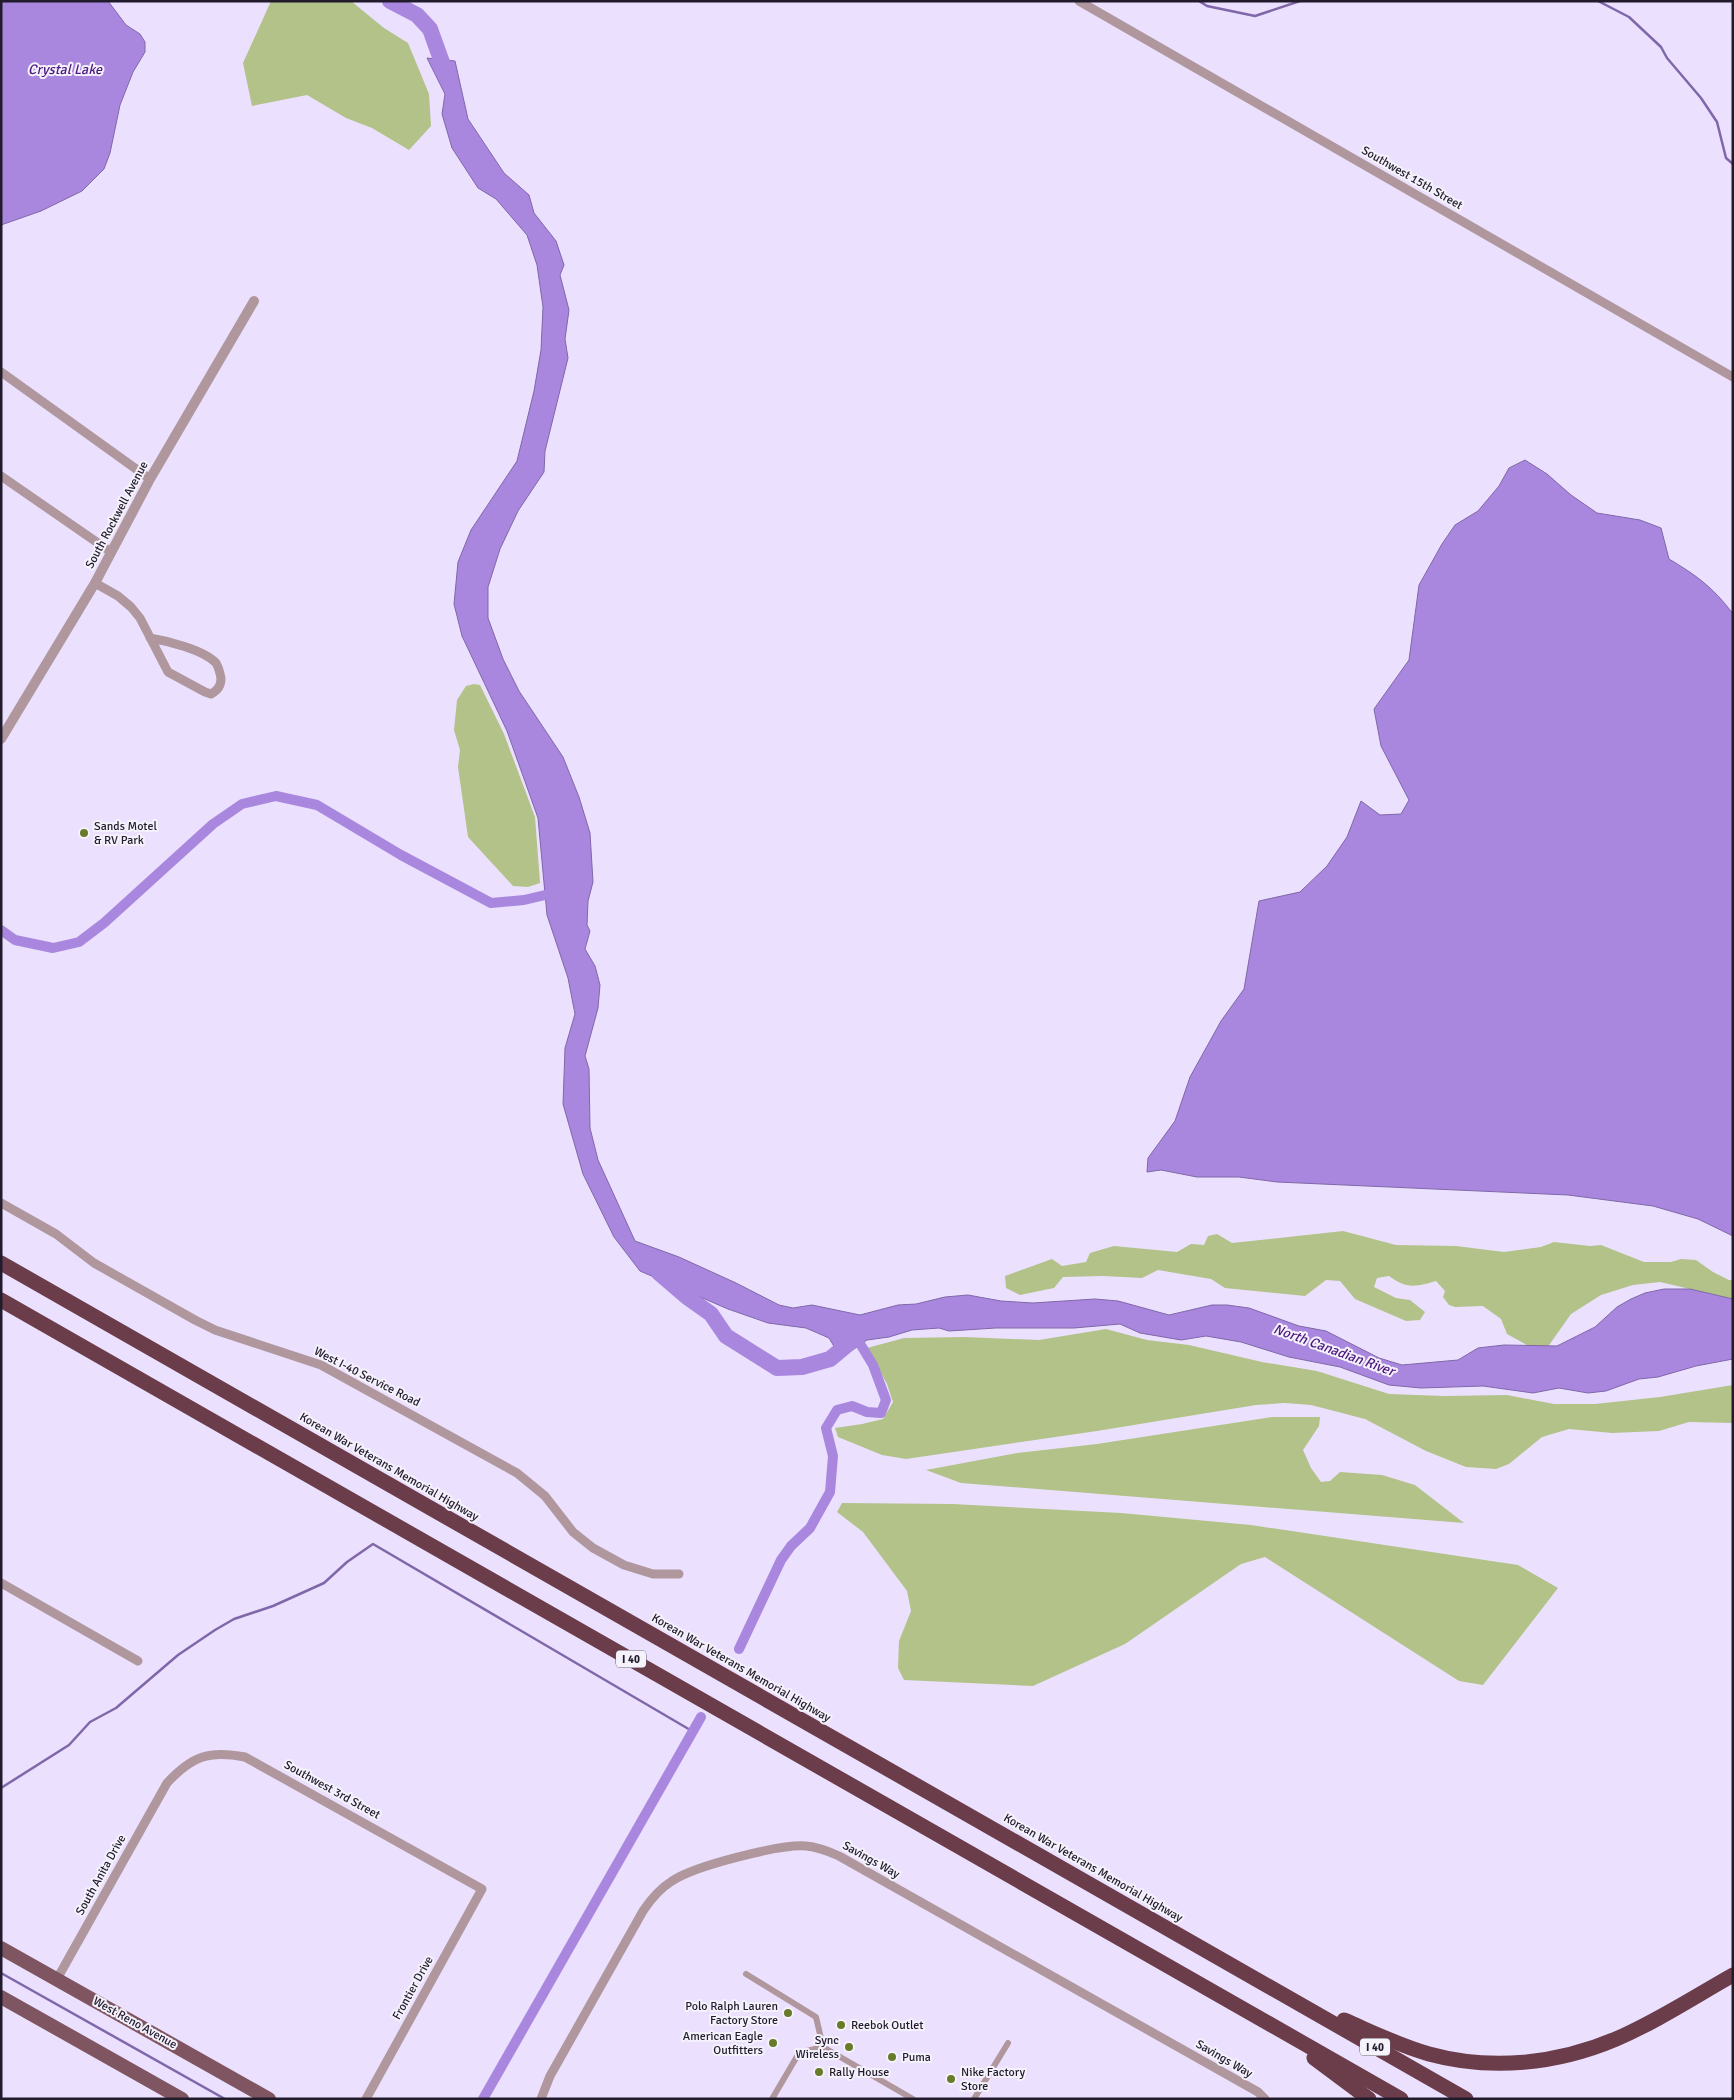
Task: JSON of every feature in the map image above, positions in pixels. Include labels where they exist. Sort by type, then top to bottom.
[{"type":"highway","name":"Korean War Veterans Memorial Highway","points":[[1,1263],[1466,2099]]},
{"type":"highway","name":"I 40","points":[[1,1300],[1401,2099]]},
{"type":"highway","points":[[1285,1996],[1428,2054],[1471,2062],[1517,2063],[1576,2053],[1616,2039],[1733,1975]]},
{"type":"highway","points":[[1260,2018],[1369,2099]]},
{"type":"main road","name":"West Reno Avenue","points":[[1,1948],[269,2099]]},
{"type":"main road","points":[[1,1997],[182,2099]]},
{"type":"street","name":"Southwest 15th Street","points":[[1079,1],[1733,377]]},
{"type":"street","name":"South Rockwell Avenue","points":[[1,739],[95,583],[150,479],[254,301]]},
{"type":"street","points":[[1,372],[150,479]]},
{"type":"street","points":[[1,476],[111,552]]},
{"type":"street","points":[[95,583],[131,606],[140,618],[150,638],[168,672],[205,692],[212,694],[218,690],[221,682],[220,671],[216,663],[185,647],[150,638]]},
{"type":"street","name":"West I-40 Service Road","points":[[1,1202],[56,1234],[94,1263],[215,1330],[321,1365],[517,1473],[545,1496],[557,1514],[573,1532],[593,1548],[616,1561],[653,1574],[679,1574]]},
{"type":"street","points":[[1,1583],[138,1661]]},
{"type":"street","name":"Southwest 3rd Street","points":[[167,1783],[186,1764],[197,1758],[225,1754],[245,1757],[482,1889]]},
{"type":"street","name":"South Anita Drive","points":[[57,1979],[167,1783]]},
{"type":"street","name":"Savings Way","points":[[541,2099],[550,2076],[643,1911],[654,1895],[671,1881],[695,1870],[768,1850],[796,1846],[821,1848],[839,1856],[1258,2092],[1265,2099]]},
{"type":"street","name":"Frontier Drive","points":[[366,2099],[482,1889]]},
{"type":"street","points":[[746,1974],[816,2017],[823,2047]]},
{"type":"street","points":[[974,2099],[1008,2043]]},
{"type":"street","points":[[772,2099],[799,2053],[823,2047],[913,2099]]},
{"type":"green space","points":[[271,1],[351,1],[384,28],[408,43],[429,94],[431,126],[409,150],[372,128],[346,118],[307,95],[252,106],[243,63]]},
{"type":"green space","points":[[480,685],[504,734],[535,817],[540,883],[528,887],[513,886],[468,837],[458,767],[460,750],[454,730],[457,700],[466,686]]},
{"type":"green space","points":[[1343,1231],[1396,1245],[1456,1246],[1504,1252],[1541,1247],[1554,1242],[1590,1246],[1601,1245],[1644,1262],[1671,1262],[1681,1259],[1696,1260],[1713,1272],[1733,1280],[1733,1299],[1660,1282],[1633,1285],[1601,1295],[1571,1314],[1547,1348],[1534,1349],[1507,1334],[1501,1319],[1483,1306],[1455,1307],[1449,1305],[1443,1297],[1445,1291],[1436,1281],[1411,1286],[1389,1276],[1377,1278],[1374,1287],[1396,1298],[1410,1300],[1425,1312],[1420,1320],[1406,1321],[1355,1299],[1340,1281],[1326,1280],[1305,1296],[1225,1288],[1211,1279],[1158,1270],[1142,1278],[1103,1276],[1063,1277],[1054,1288],[1020,1295],[1006,1288],[1005,1276],[1052,1259],[1062,1266],[1086,1262],[1090,1253],[1114,1246],[1177,1252],[1191,1244],[1204,1245],[1208,1236],[1217,1234],[1232,1243]]},
{"type":"green space","points":[[1106,1329],[1147,1340],[1189,1345],[1262,1362],[1317,1371],[1389,1394],[1444,1396],[1507,1395],[1554,1404],[1595,1404],[1660,1397],[1733,1385],[1733,1423],[1689,1422],[1659,1431],[1612,1433],[1569,1429],[1542,1437],[1509,1464],[1496,1469],[1466,1467],[1426,1451],[1365,1419],[1311,1405],[1285,1403],[1256,1405],[906,1459],[882,1455],[838,1437],[835,1428],[883,1419],[893,1402],[887,1384],[867,1348],[904,1338],[964,1337],[1039,1340]]},
{"type":"green space","points":[[1272,1417],[1320,1417],[1319,1426],[1303,1450],[1311,1468],[1321,1482],[1330,1481],[1340,1472],[1382,1475],[1415,1485],[1464,1523],[961,1483],[926,1470],[1017,1453],[1097,1444]]},
{"type":"green space","points":[[842,1503],[953,1504],[1121,1513],[1251,1525],[1518,1565],[1558,1588],[1483,1685],[1459,1681],[1265,1557],[1241,1564],[1125,1644],[1033,1686],[904,1680],[898,1668],[899,1641],[911,1611],[907,1591],[863,1532],[837,1512]]},
{"type":"water","name":"Crystal Lake","points":[[1,1],[108,1],[126,25],[140,34],[145,42],[145,52],[133,72],[120,105],[110,153],[104,169],[82,191],[41,211],[1,225]]},
{"type":"water","points":[[427,58],[455,61],[468,119],[504,173],[529,195],[534,213],[556,241],[564,265],[560,275],[569,310],[565,339],[568,358],[545,451],[544,472],[518,511],[500,549],[488,587],[488,618],[503,659],[519,691],[563,757],[579,797],[590,833],[593,882],[588,901],[587,925],[590,931],[585,949],[595,966],[600,985],[598,1008],[585,1056],[589,1069],[590,1128],[598,1160],[635,1241],[679,1257],[779,1305],[793,1308],[812,1305],[860,1315],[898,1305],[916,1304],[945,1297],[968,1295],[1001,1301],[1033,1303],[1095,1299],[1118,1301],[1169,1315],[1212,1305],[1227,1305],[1249,1308],[1299,1326],[1326,1331],[1379,1358],[1402,1365],[1458,1360],[1478,1348],[1504,1345],[1557,1346],[1595,1327],[1617,1307],[1645,1293],[1664,1289],[1690,1289],[1733,1299],[1733,1359],[1696,1366],[1658,1377],[1639,1379],[1606,1391],[1588,1393],[1559,1388],[1533,1393],[1483,1386],[1421,1388],[1389,1385],[1340,1367],[1289,1357],[1241,1342],[1206,1336],[1181,1340],[1140,1333],[1120,1324],[1074,1328],[996,1328],[949,1331],[939,1328],[912,1330],[889,1337],[867,1340],[841,1358],[829,1338],[806,1328],[768,1323],[728,1309],[640,1271],[614,1237],[583,1174],[563,1104],[565,1048],[575,1014],[568,978],[547,915],[538,818],[507,731],[462,636],[454,604],[458,562],[471,530],[517,461],[534,391],[541,350],[543,307],[537,265],[527,235],[496,199],[478,188],[452,148],[442,114],[445,94]]},
{"type":"water","points":[[1525,460],[1547,474],[1571,495],[1597,513],[1640,520],[1661,528],[1669,559],[1704,583],[1733,614],[1733,1236],[1698,1219],[1653,1206],[1568,1195],[1277,1182],[1239,1177],[1197,1177],[1161,1170],[1147,1172],[1148,1158],[1175,1121],[1190,1077],[1221,1021],[1244,989],[1259,901],[1300,892],[1327,866],[1347,837],[1361,801],[1380,815],[1401,814],[1409,800],[1381,746],[1374,709],[1409,660],[1419,585],[1442,544],[1455,525],[1478,511],[1499,486],[1509,468]]},
{"type":"waterway","name":"North Canadian River","points":[[390,1],[417,15],[430,29],[448,79]]},
{"type":"waterway","points":[[1199,1],[1207,6],[1255,16],[1300,1]]},
{"type":"waterway","points":[[1598,1],[1629,17],[1661,47],[1667,58],[1701,98],[1717,122],[1726,158],[1733,164]]},
{"type":"waterway","points":[[1,930],[15,940],[53,948],[79,942],[104,923],[213,824],[242,804],[276,796],[317,805],[401,855],[491,903],[524,900],[558,892]]},
{"type":"waterway","name":"North Canadian River","points":[[659,1273],[687,1297],[711,1314],[726,1336],[777,1368],[802,1367],[830,1359],[854,1339]]},
{"type":"waterway","points":[[739,1649],[781,1560],[791,1546],[810,1528],[830,1492],[833,1456],[826,1428],[837,1410],[852,1406],[867,1412],[881,1413],[886,1400],[873,1365],[856,1337]]},
{"type":"waterway","points":[[1,1788],[69,1745],[90,1722],[116,1708],[178,1655],[215,1630],[234,1619],[273,1606],[324,1583],[347,1562],[373,1544],[692,1731]]},
{"type":"waterway","points":[[483,2099],[701,1717]]},
{"type":"waterway","points":[[1,1973],[225,2099]]},
{"type":"place","name":"Sands Motel & RV Park","points":[[84,833]]},
{"type":"place","name":"Polo Ralph Lauren Factory Store","points":[[788,2013]]},
{"type":"place","name":"Reebok Outlet","points":[[841,2025]]},
{"type":"place","name":"American Eagle Outfitters","points":[[773,2043]]},
{"type":"place","name":"Sync Wireless","points":[[849,2047]]},
{"type":"place","name":"Puma","points":[[892,2057]]},
{"type":"place","name":"Rally House","points":[[819,2072]]},
{"type":"place","name":"Nike Factory Store","points":[[951,2079]]}]
